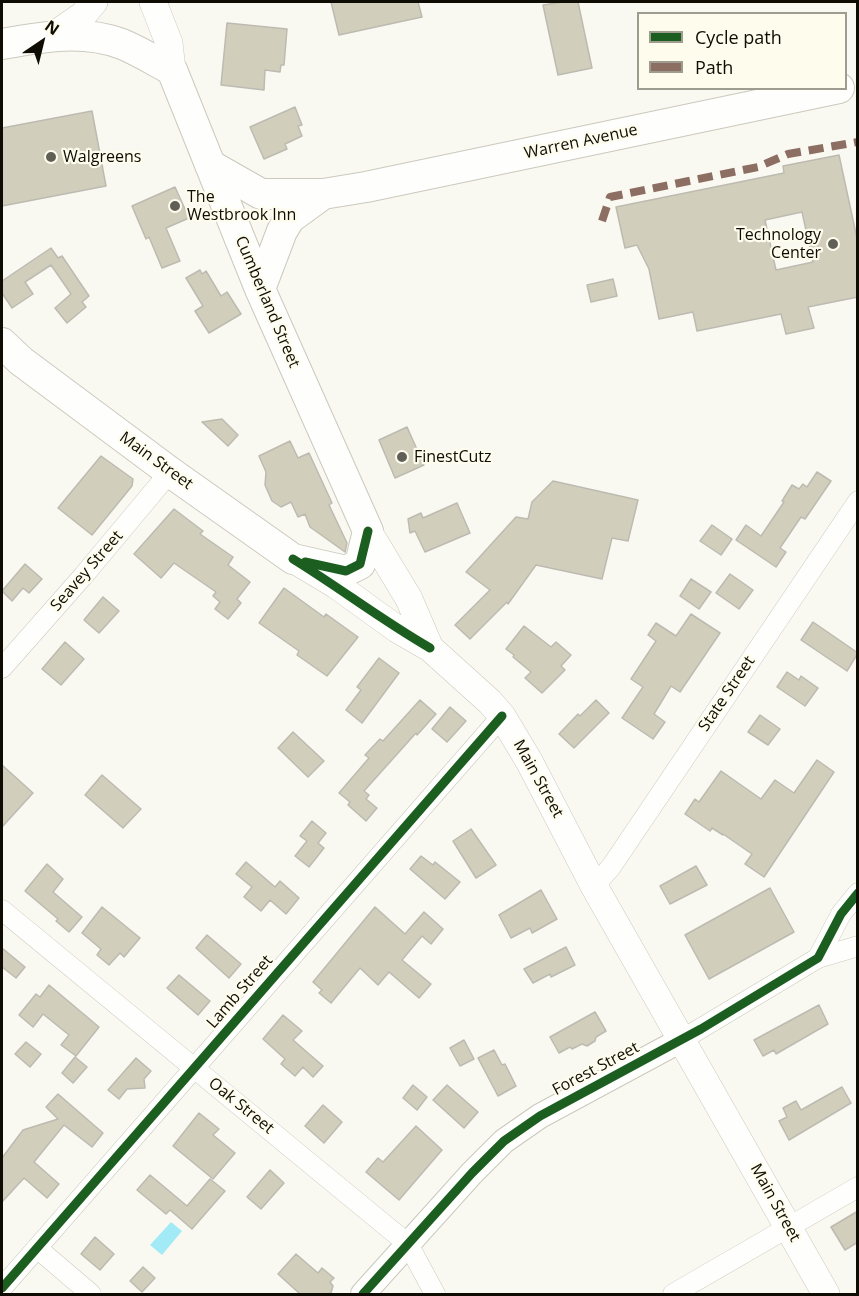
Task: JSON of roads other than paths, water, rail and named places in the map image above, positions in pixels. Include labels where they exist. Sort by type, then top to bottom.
[{"type":"main road","points":[[54,35],[83,15],[94,2]]},
{"type":"main road","name":"Cumberland Street","points":[[153,2],[169,43],[172,70],[260,289],[368,531],[409,599],[430,648]]},
{"type":"main road","points":[[2,44],[54,35],[98,38],[122,44],[172,70]]},
{"type":"main road","name":"Warren Avenue","points":[[210,165],[261,194],[323,194],[829,90]]},
{"type":"main road","name":"Warren Avenue","points":[[260,289],[282,231],[290,218],[323,194]]},
{"type":"main road","name":"Main Street","points":[[2,343],[21,361],[170,472],[293,559],[336,585],[397,629],[430,648],[490,702],[529,761],[594,886],[826,1294]]},
{"type":"main road","points":[[293,559],[346,571],[360,564],[368,531]]},
{"type":"street","name":"Seavey Street","points":[[2,668],[170,472]]},
{"type":"street","name":"State Street","points":[[594,886],[611,867],[858,501]]},
{"type":"street","name":"Lamb Street","points":[[2,1288],[502,717]]},
{"type":"street","points":[[818,958],[841,914],[858,893]]},
{"type":"street","name":"Oak Street","points":[[2,910],[408,1244],[435,1294]]},
{"type":"street","name":"Forest Street","points":[[363,1294],[472,1173],[504,1141],[540,1116],[683,1039],[818,958],[858,945]]},
{"type":"street","points":[[673,1294],[858,1187]]},
{"type":"street","points":[[37,1248],[91,1294]]},
{"type":"water","points":[[171,1222],[182,1231],[162,1255],[150,1245]]},
{"type":"place","name":"Walgreens","points":[[51,157]]},
{"type":"place","name":"The Westbrook Inn","points":[[175,206]]},
{"type":"place","name":"Technology Center","points":[[833,244]]},
{"type":"place","name":"FinestCutz","points":[[402,457]]}]
